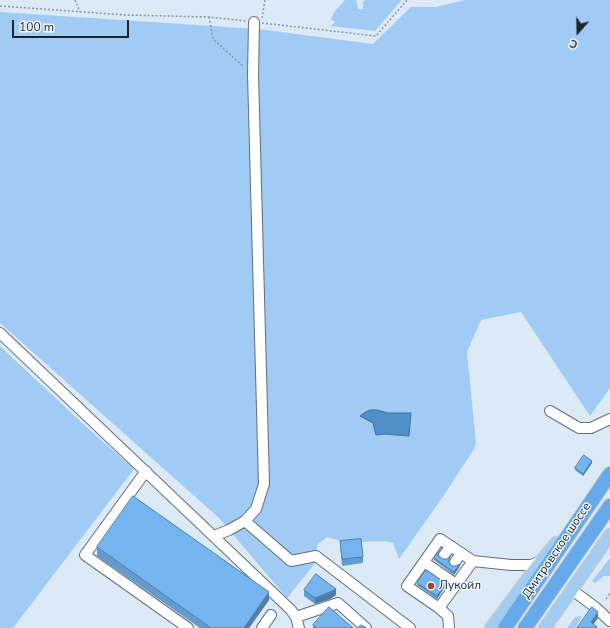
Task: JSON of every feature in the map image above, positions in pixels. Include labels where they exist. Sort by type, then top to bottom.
[{"type":"highway","name":"Дмитровское шоссе","points":[[505,628],[610,474]]},
{"type":"highway","name":"Дмитровское шоссе","points":[[524,628],[610,506]]},
{"type":"main road","points":[[491,628],[541,561],[588,506]]},
{"type":"main road","points":[[545,628],[610,535]]},
{"type":"lane","points":[[214,536],[245,521],[256,509],[264,484],[253,74],[254,22]]},
{"type":"lane","points":[[0,333],[291,610],[296,617],[299,628]]},
{"type":"lane","points":[[550,411],[579,428],[591,428],[610,419]]},
{"type":"lane","points":[[146,471],[85,555],[188,628]]},
{"type":"lane","points":[[245,521],[291,561],[316,556],[410,628]]},
{"type":"lane","points":[[449,628],[448,616],[407,586],[440,538],[473,561],[511,565],[532,565],[541,561]]},
{"type":"lane","points":[[439,562],[451,546]]},
{"type":"lane","points":[[450,570],[461,553]]},
{"type":"lane","points":[[439,608],[473,561]]},
{"type":"lane","points":[[424,562],[439,562],[450,570],[456,584]]},
{"type":"lane","points":[[572,590],[595,607],[610,621]]},
{"type":"lane","points":[[296,617],[338,603],[366,628]]},
{"type":"lane","points":[[262,628],[271,615]]},
{"type":"path","points":[[75,0],[80,12]]},
{"type":"path","points":[[265,0],[262,23],[376,36],[407,0]]},
{"type":"path","points":[[0,6],[125,15],[209,17],[254,22]]},
{"type":"path","points":[[209,17],[213,39],[253,74]]},
{"type":"path","points":[[606,599],[610,593]]},
{"type":"shaded area","points":[[345,0],[356,0],[358,9],[363,9],[363,2],[365,0],[401,0],[375,31],[330,26],[335,22],[331,19],[335,11]]},
{"type":"shaded area","points":[[465,0],[610,0],[610,388],[590,416],[521,312],[481,320],[467,352],[476,443],[474,449],[444,495],[399,559],[393,543],[381,541],[348,541],[327,537],[318,544],[315,563],[287,598],[219,518],[0,323],[0,12],[258,29],[373,44],[411,7],[436,7]],"holes":[[[377,410],[388,413],[411,413],[409,436],[384,434],[377,435],[373,423],[361,416]]]},
{"type":"shaded area","points":[[0,346],[82,423],[134,469],[13,628],[0,628]]},
{"type":"shaded area","points":[[370,410],[388,413],[411,413],[409,436],[384,434],[376,435],[373,423],[360,416]]},
{"type":"shaded area","points":[[610,558],[610,576],[604,576],[595,583],[592,581]]},
{"type":"shaded area","points":[[582,616],[575,628],[567,628],[575,617]]},
{"type":"building","points":[[584,455],[592,461],[583,474],[575,468]]},
{"type":"building","points":[[133,496],[269,592],[244,628],[211,628],[97,547]]},
{"type":"building","points":[[361,539],[363,557],[342,559],[340,541]]},
{"type":"building","points":[[438,552],[438,556],[443,559],[447,559],[450,556],[449,562],[452,566],[460,564],[454,572],[434,558]]},
{"type":"building","name":"Лукойл","points":[[426,570],[446,583],[437,596],[417,583]]},
{"type":"building","points":[[316,574],[336,589],[315,598],[304,590]]},
{"type":"building","points":[[329,607],[353,628],[317,628],[313,625]]},
{"type":"building","points":[[592,607],[598,612],[591,622],[597,627],[577,628]]},
{"type":"building","points":[[361,625],[365,627],[366,628],[358,628]]},
{"type":"place","name":"Лукойл","points":[[431,586]]}]
